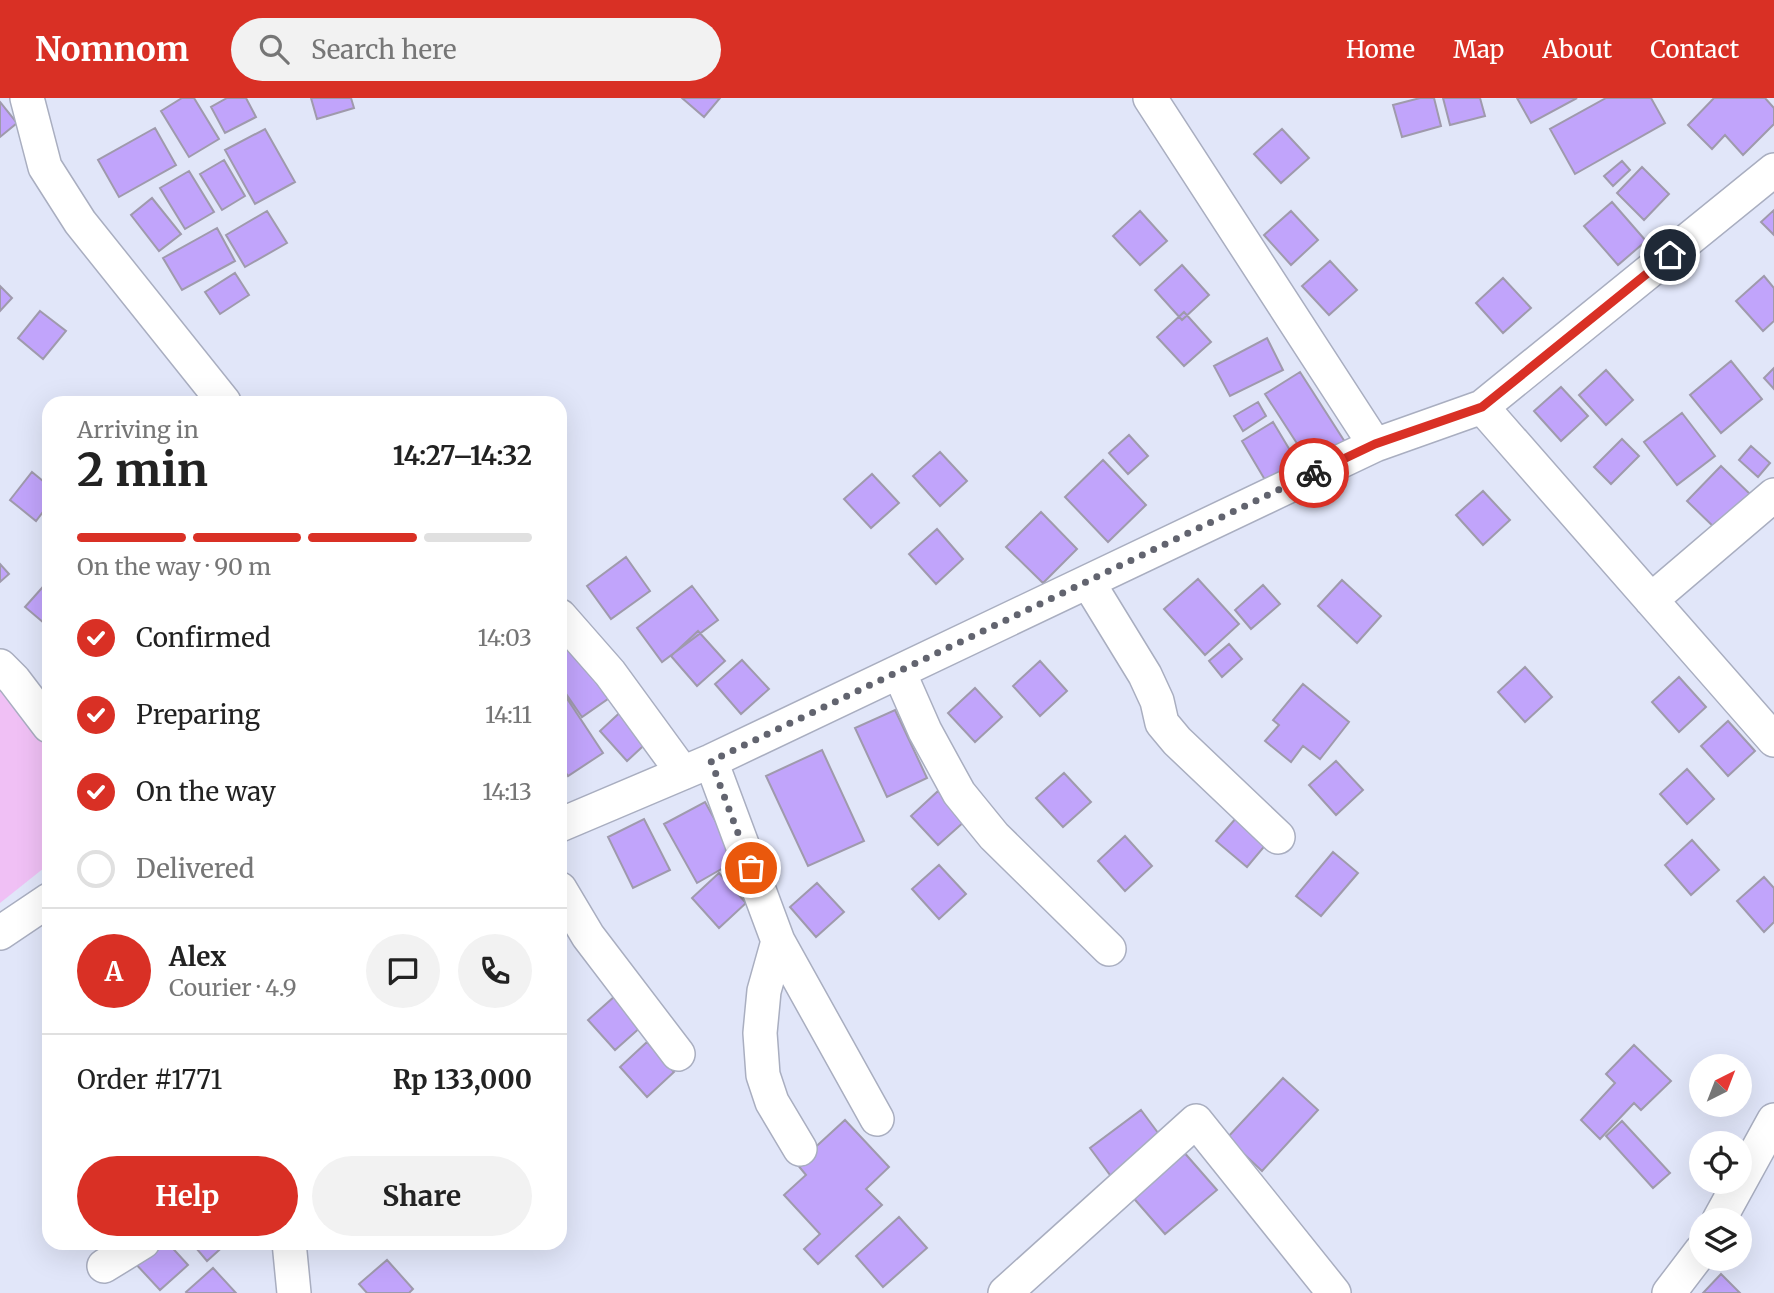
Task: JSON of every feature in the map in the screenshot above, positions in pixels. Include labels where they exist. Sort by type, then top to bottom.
[{"type":"street","points":[[27,98],[45,167],[80,222],[219,396]]},
{"type":"street","points":[[1150,98],[1375,444]]},
{"type":"street","points":[[567,822],[697,767],[1375,444],[1482,407],[1774,170]]},
{"type":"street","points":[[1482,407],[1774,740]]},
{"type":"street","points":[[1651,600],[1774,495]]},
{"type":"street","points":[[1088,582],[1145,675],[1157,701],[1162,723],[1177,741],[1278,837]]},
{"type":"street","points":[[567,624],[697,767],[778,941],[877,1119]]},
{"type":"street","points":[[0,666],[42,717]]},
{"type":"street","points":[[899,672],[925,730],[959,793],[994,836],[1109,949]]},
{"type":"street","points":[[567,900],[589,936],[678,1054]]},
{"type":"street","points":[[0,933],[42,905]]},
{"type":"street","points":[[778,941],[764,991],[760,1033],[763,1075],[772,1102],[800,1149]]},
{"type":"street","points":[[1726,1208],[1774,1120]]},
{"type":"street","points":[[1005,1293],[1196,1121],[1334,1293]]},
{"type":"street","points":[[104,1266],[130,1250]]},
{"type":"street","points":[[290,1250],[294,1293]]},
{"type":"street","points":[[1669,1293],[1689,1267]]},
{"type":"shaded area","points":[[0,679],[42,737],[42,870],[0,903]]},
{"type":"building","points":[[182,98],[194,98],[219,139],[189,157],[161,111]]},
{"type":"building","points":[[227,98],[246,98],[256,117],[225,133],[211,107]]},
{"type":"building","points":[[311,98],[351,98],[354,108],[317,119]]},
{"type":"building","points":[[682,98],[720,98],[704,117]]},
{"type":"building","points":[[1420,98],[1434,98],[1441,126],[1402,137],[1393,105]]},
{"type":"building","points":[[1443,98],[1480,98],[1485,116],[1450,125]]},
{"type":"building","points":[[1517,98],[1577,98],[1531,123]]},
{"type":"building","points":[[1606,98],[1651,98],[1665,123],[1575,174],[1550,129]]},
{"type":"building","points":[[1714,98],[1765,98],[1774,108],[1774,124],[1743,155],[1725,135],[1712,149],[1688,125]]},
{"type":"building","points":[[0,102],[17,123],[0,137]]},
{"type":"building","points":[[155,128],[176,165],[119,197],[98,160]]},
{"type":"building","points":[[265,129],[295,182],[255,204],[225,150]]},
{"type":"building","points":[[1282,129],[1309,158],[1281,183],[1254,154]]},
{"type":"building","points":[[224,160],[245,196],[222,210],[200,174]]},
{"type":"building","points":[[1622,161],[1630,170],[1613,186],[1604,176]]},
{"type":"building","points":[[1642,167],[1669,194],[1644,220],[1617,193]]},
{"type":"building","points":[[189,171],[214,212],[185,229],[160,188]]},
{"type":"building","points":[[152,198],[181,234],[159,251],[131,215]]},
{"type":"building","points":[[1612,202],[1646,241],[1618,265],[1584,226]]},
{"type":"building","points":[[1774,210],[1774,235],[1761,222]]},
{"type":"building","points":[[267,211],[287,243],[245,267],[226,235]]},
{"type":"building","points":[[1140,211],[1167,241],[1140,265],[1113,236]]},
{"type":"building","points":[[1291,211],[1318,240],[1291,265],[1264,235]]},
{"type":"building","points":[[217,228],[235,261],[182,290],[163,258]]},
{"type":"building","points":[[1330,261],[1357,290],[1329,315],[1302,286]]},
{"type":"building","points":[[1182,265],[1209,295],[1182,320],[1155,290]]},
{"type":"building","points":[[235,273],[249,295],[220,314],[205,292]]},
{"type":"building","points":[[1764,276],[1774,288],[1774,321],[1763,331],[1736,301]]},
{"type":"building","points":[[1503,278],[1531,308],[1503,333],[1476,303]]},
{"type":"building","points":[[0,286],[12,298],[0,311]]},
{"type":"building","points":[[40,311],[66,331],[43,359],[18,338]]},
{"type":"building","points":[[1184,312],[1211,342],[1184,366],[1157,337]]},
{"type":"building","points":[[1267,338],[1283,370],[1230,396],[1214,366]]},
{"type":"building","points":[[1731,361],[1762,399],[1721,433],[1690,395]]},
{"type":"building","points":[[1774,368],[1774,389],[1764,378]]},
{"type":"building","points":[[1606,370],[1633,400],[1606,425],[1579,395]]},
{"type":"building","points":[[1300,372],[1345,442],[1311,465],[1265,394]]},
{"type":"building","points":[[1561,387],[1588,416],[1561,441],[1534,411]]},
{"type":"building","points":[[1258,402],[1266,416],[1243,431],[1234,416]]},
{"type":"building","points":[[1682,413],[1715,456],[1677,485],[1644,442]]},
{"type":"building","points":[[1273,422],[1300,467],[1268,485],[1242,441]]},
{"type":"building","points":[[1129,435],[1148,456],[1128,474],[1109,453]]},
{"type":"building","points":[[1622,439],[1639,456],[1611,484],[1594,467]]},
{"type":"building","points":[[1751,446],[1770,463],[1758,477],[1739,460]]},
{"type":"building","points":[[940,452],[967,481],[940,506],[913,476]]},
{"type":"building","points":[[1103,460],[1146,505],[1108,542],[1065,497]]},
{"type":"building","points":[[1721,466],[1752,496],[1718,531],[1687,501]]},
{"type":"building","points":[[32,472],[42,480],[42,513],[36,521],[10,500]]},
{"type":"building","points":[[872,474],[899,503],[871,528],[844,499]]},
{"type":"building","points":[[1483,491],[1510,520],[1483,545],[1456,515]]},
{"type":"building","points":[[1041,512],[1077,549],[1043,583],[1006,547]]},
{"type":"building","points":[[937,529],[963,559],[936,584],[909,554]]},
{"type":"building","points":[[626,557],[650,591],[611,619],[587,586]]},
{"type":"building","points":[[0,564],[9,574],[0,582]]},
{"type":"building","points":[[1198,579],[1239,624],[1205,655],[1164,609]]},
{"type":"building","points":[[1342,580],[1381,616],[1357,643],[1318,606]]},
{"type":"building","points":[[1263,585],[1280,604],[1251,629],[1235,610]]},
{"type":"building","points":[[692,586],[718,620],[662,662],[637,628]]},
{"type":"building","points":[[42,588],[42,621],[25,607]]},
{"type":"building","points":[[698,631],[725,661],[697,686],[671,656]]},
{"type":"building","points":[[567,634],[615,694],[582,717],[567,695]]},
{"type":"building","points":[[1229,644],[1242,659],[1222,677],[1209,661]]},
{"type":"building","points":[[742,660],[769,689],[741,714],[715,684]]},
{"type":"building","points":[[1040,661],[1067,691],[1040,716],[1013,686]]},
{"type":"building","points":[[1525,667],[1552,697],[1525,722],[1498,692]]},
{"type":"building","points":[[1679,677],[1706,707],[1679,732],[1652,702]]},
{"type":"building","points":[[1303,684],[1349,722],[1320,759],[1303,746],[1291,762],[1265,741],[1279,725],[1273,720]]},
{"type":"building","points":[[975,688],[1002,717],[975,742],[948,713]]},
{"type":"building","points":[[567,699],[603,753],[567,774]]},
{"type":"building","points":[[627,706],[654,736],[627,761],[600,731]]},
{"type":"building","points":[[895,710],[927,778],[887,797],[855,728]]},
{"type":"building","points":[[1728,721],[1755,751],[1728,776],[1701,746]]},
{"type":"building","points":[[822,750],[864,841],[808,866],[766,776]]},
{"type":"building","points":[[1336,761],[1363,790],[1336,815],[1309,785]]},
{"type":"building","points":[[1687,769],[1714,799],[1687,824],[1660,794]]},
{"type":"building","points":[[1064,773],[1091,802],[1063,827],[1036,798]]},
{"type":"building","points":[[938,791],[965,821],[938,845],[911,816]]},
{"type":"building","points":[[705,802],[737,860],[697,883],[664,824]]},
{"type":"building","points":[[1237,817],[1268,842],[1247,867],[1216,841]]},
{"type":"building","points":[[644,819],[670,870],[633,888],[608,837]]},
{"type":"building","points":[[1125,836],[1152,866],[1125,891],[1098,861]]},
{"type":"building","points":[[1692,840],[1719,870],[1691,895],[1665,865]]},
{"type":"building","points":[[1333,852],[1358,873],[1321,916],[1296,896]]},
{"type":"building","points":[[939,865],[966,894],[939,919],[912,889]]},
{"type":"building","points":[[719,873],[746,903],[719,928],[692,898]]},
{"type":"building","points":[[1764,877],[1774,888],[1774,922],[1764,932],[1737,901]]},
{"type":"building","points":[[817,883],[844,912],[816,937],[790,907]]},
{"type":"building","points":[[615,996],[642,1026],[615,1050],[588,1020]]},
{"type":"building","points":[[647,1042],[674,1072],[647,1097],[620,1067]]},
{"type":"building","points":[[1634,1045],[1671,1081],[1641,1110],[1634,1103],[1600,1139],[1581,1120],[1615,1083],[1606,1074]]},
{"type":"building","points":[[1283,1078],[1318,1110],[1262,1171],[1227,1138]]},
{"type":"building","points":[[1141,1110],[1167,1145],[1116,1183],[1090,1148]]},
{"type":"building","points":[[845,1120],[889,1167],[866,1189],[882,1205],[818,1264],[804,1249],[820,1234],[784,1195],[806,1175],[797,1164]]},
{"type":"building","points":[[1622,1121],[1670,1173],[1653,1188],[1606,1136]]},
{"type":"building","points":[[1182,1150],[1217,1190],[1165,1234],[1130,1194]]},
{"type":"building","points":[[899,1217],[927,1248],[883,1287],[856,1256]]},
{"type":"building","points":[[145,1250],[174,1250],[188,1265],[160,1290],[133,1261]]},
{"type":"building","points":[[198,1250],[219,1250],[207,1261]]},
{"type":"building","points":[[387,1260],[413,1289],[409,1293],[367,1293],[359,1284]]},
{"type":"building","points":[[213,1268],[236,1293],[186,1292]]},
{"type":"building","points":[[1721,1274],[1740,1293],[1703,1293]]},
{"type":"way so far","points":[[751,868],[711,761],[1314,473]]},
{"type":"route","points":[[1314,473],[1375,444],[1482,407],[1670,255]]}]
